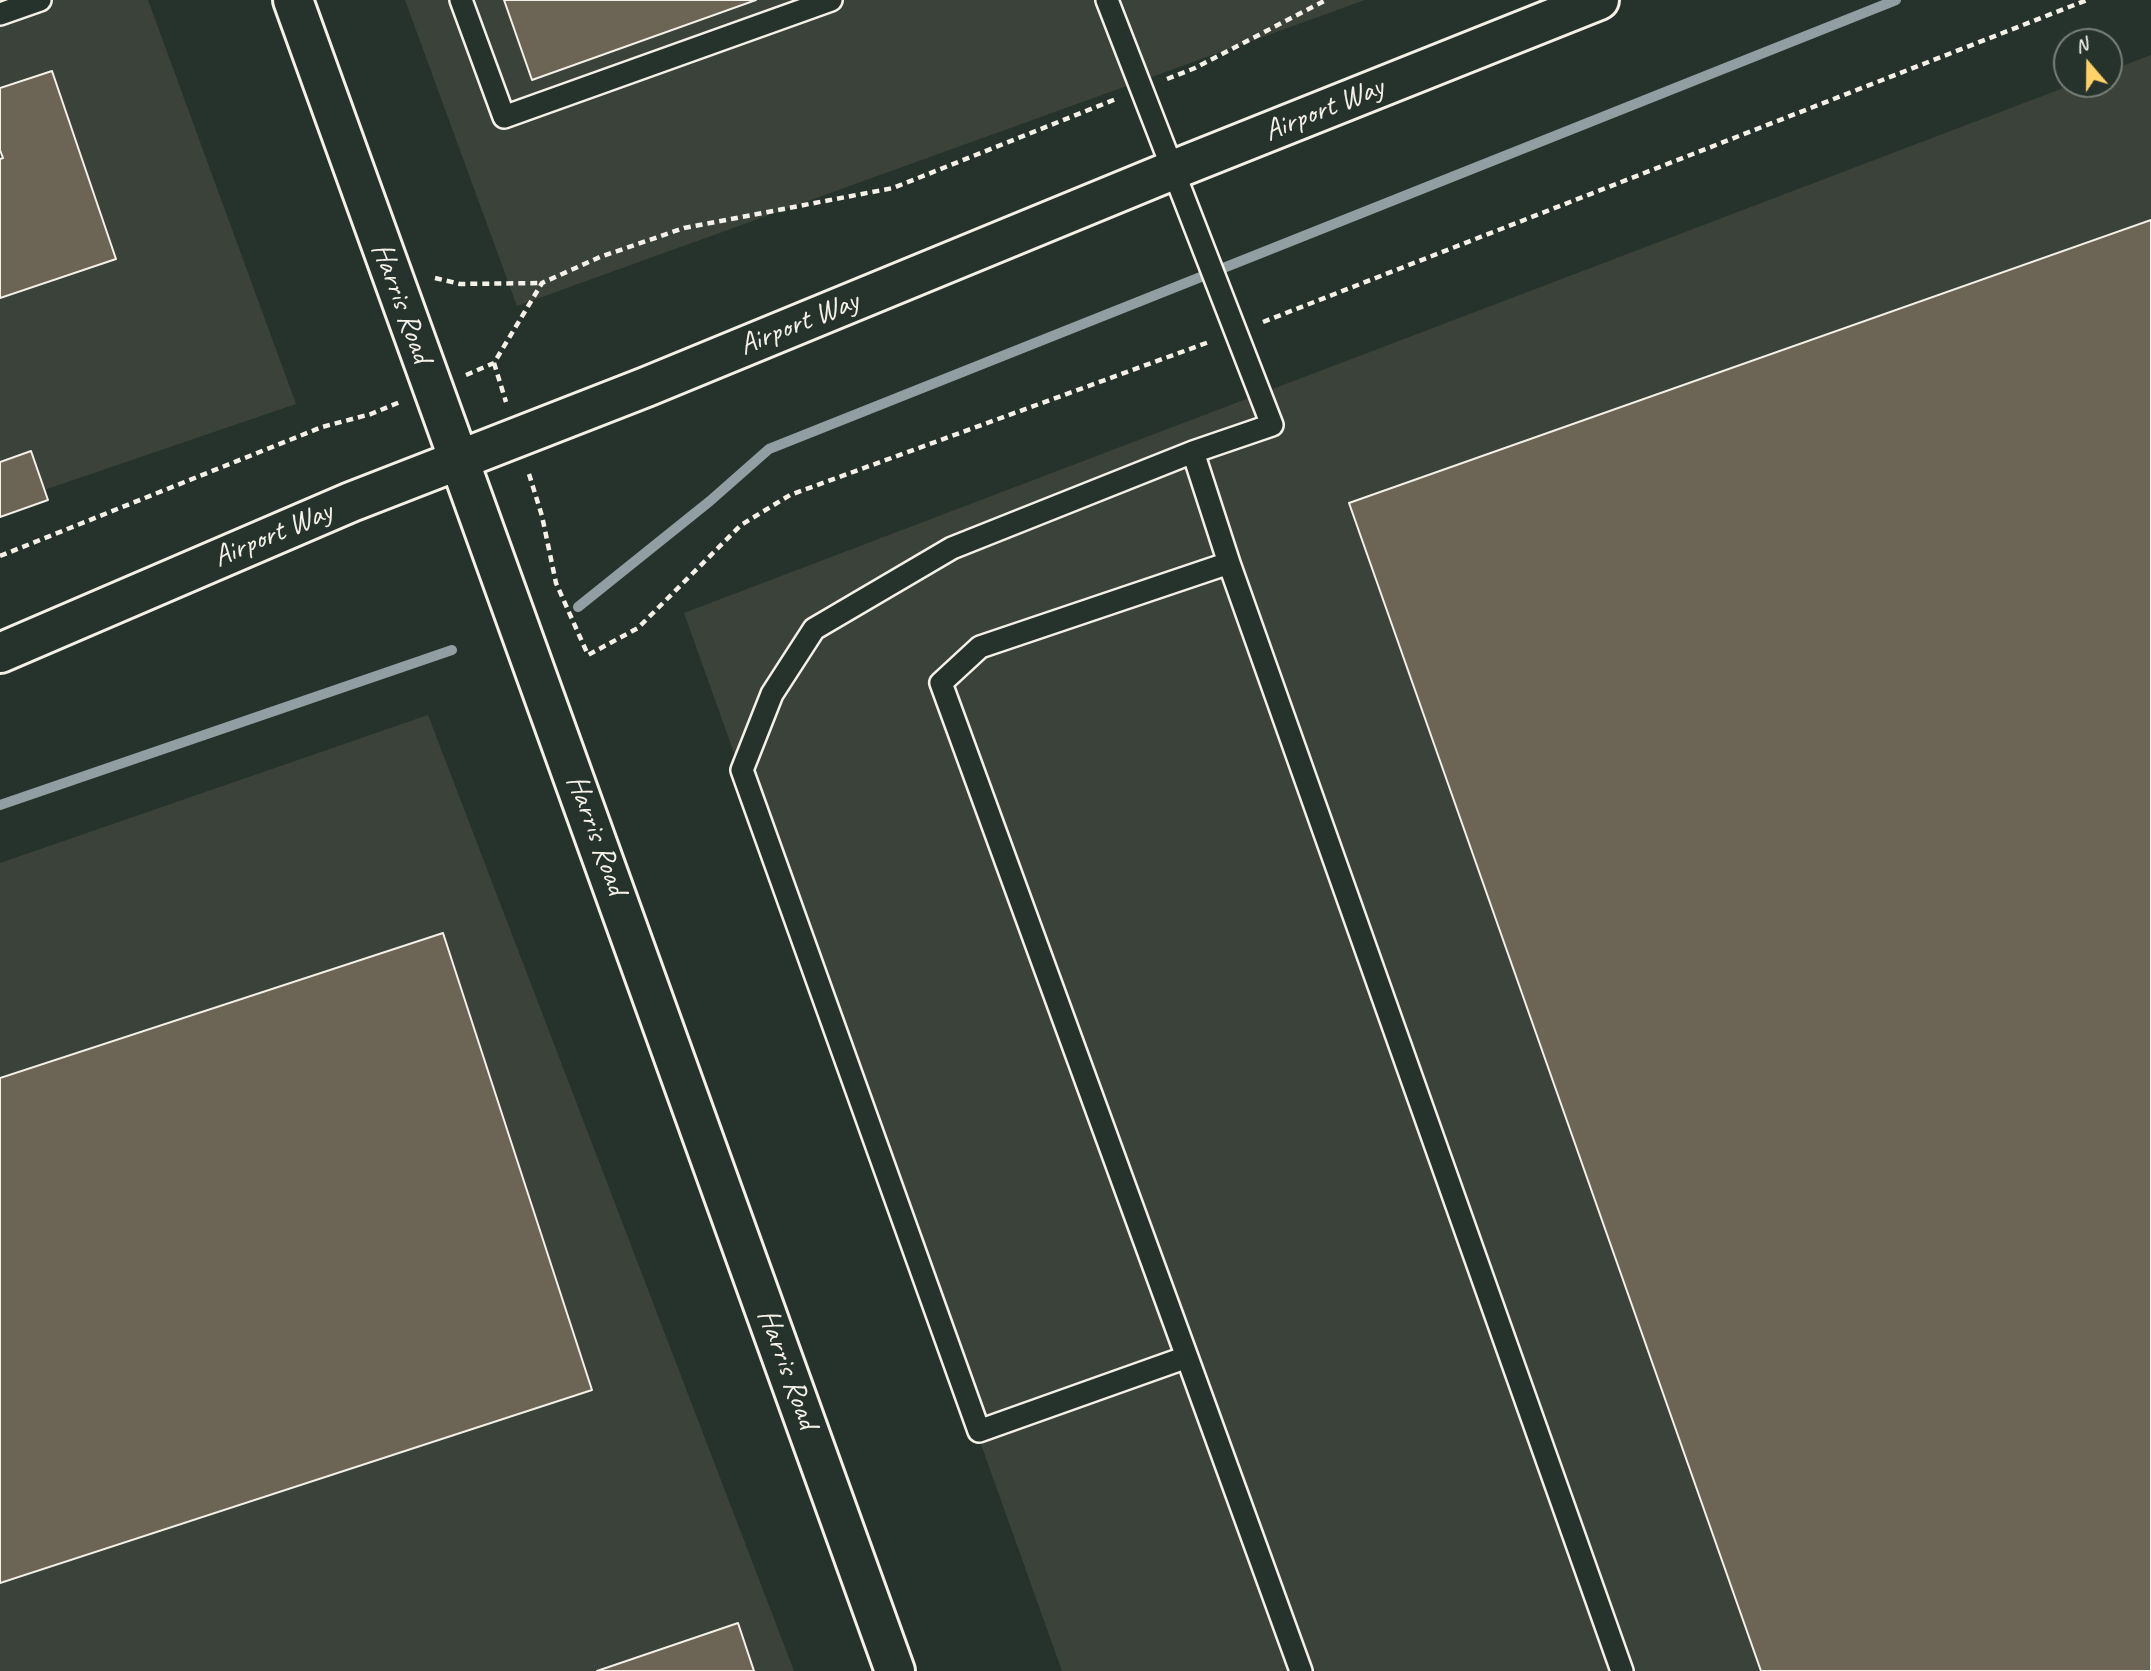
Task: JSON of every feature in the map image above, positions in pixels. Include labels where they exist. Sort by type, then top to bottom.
[{"type":"street","name":"Harris Road","points":[[293,0],[895,1671]]},
{"type":"street","name":"Airport Way","points":[[0,653],[351,502],[646,387],[1173,170],[1599,0]]},
{"type":"lane","points":[[0,14],[40,0]]},
{"type":"lane","points":[[461,0],[504,117],[831,0]]},
{"type":"lane","points":[[1107,0],[1272,425],[1193,452],[952,548],[814,629],[772,694],[742,770],[979,1431],[1187,1357]]},
{"type":"lane","points":[[1193,452],[1229,563],[1622,1671]]},
{"type":"lane","points":[[1229,563],[979,647],[942,683],[1301,1671]]},
{"type":"path","points":[[1195,68],[1326,0]]},
{"type":"path","points":[[1287,313],[2087,0]]},
{"type":"path","points":[[442,280],[460,284],[542,282],[600,257],[684,228],[893,188],[1098,107]]},
{"type":"path","points":[[494,363],[542,282]]},
{"type":"path","points":[[542,516],[556,583],[587,655],[638,628],[741,525],[790,495],[1182,353]]},
{"type":"path","points":[[0,556],[322,427],[371,414]]},
{"type":"shaded area","points":[[0,0],[148,0],[296,404],[0,505]]},
{"type":"shaded area","points":[[405,0],[1365,0],[517,306]]},
{"type":"shaded area","points":[[2151,55],[2151,1671],[1062,1671],[684,613],[2053,92],[2053,98],[2123,98],[2123,66]]},
{"type":"shaded area","points":[[428,715],[794,1671],[0,1671],[0,863]]},
{"type":"building","points":[[504,0],[756,0],[532,80]]},
{"type":"building","points":[[52,71],[116,259],[0,298],[0,159],[3,158],[0,150],[0,88]]},
{"type":"building","points":[[2151,220],[2151,1671],[1761,1671],[1349,503]]},
{"type":"building","points":[[31,451],[48,500],[0,517],[0,462]]},
{"type":"building","points":[[443,933],[592,1390],[0,1583],[0,1078]]},
{"type":"building","points":[[738,1623],[754,1671],[597,1671]]},
{"type":"waterway","points":[[578,607],[710,501],[769,449],[1896,0]]},
{"type":"waterway","points":[[0,805],[452,650]]}]
